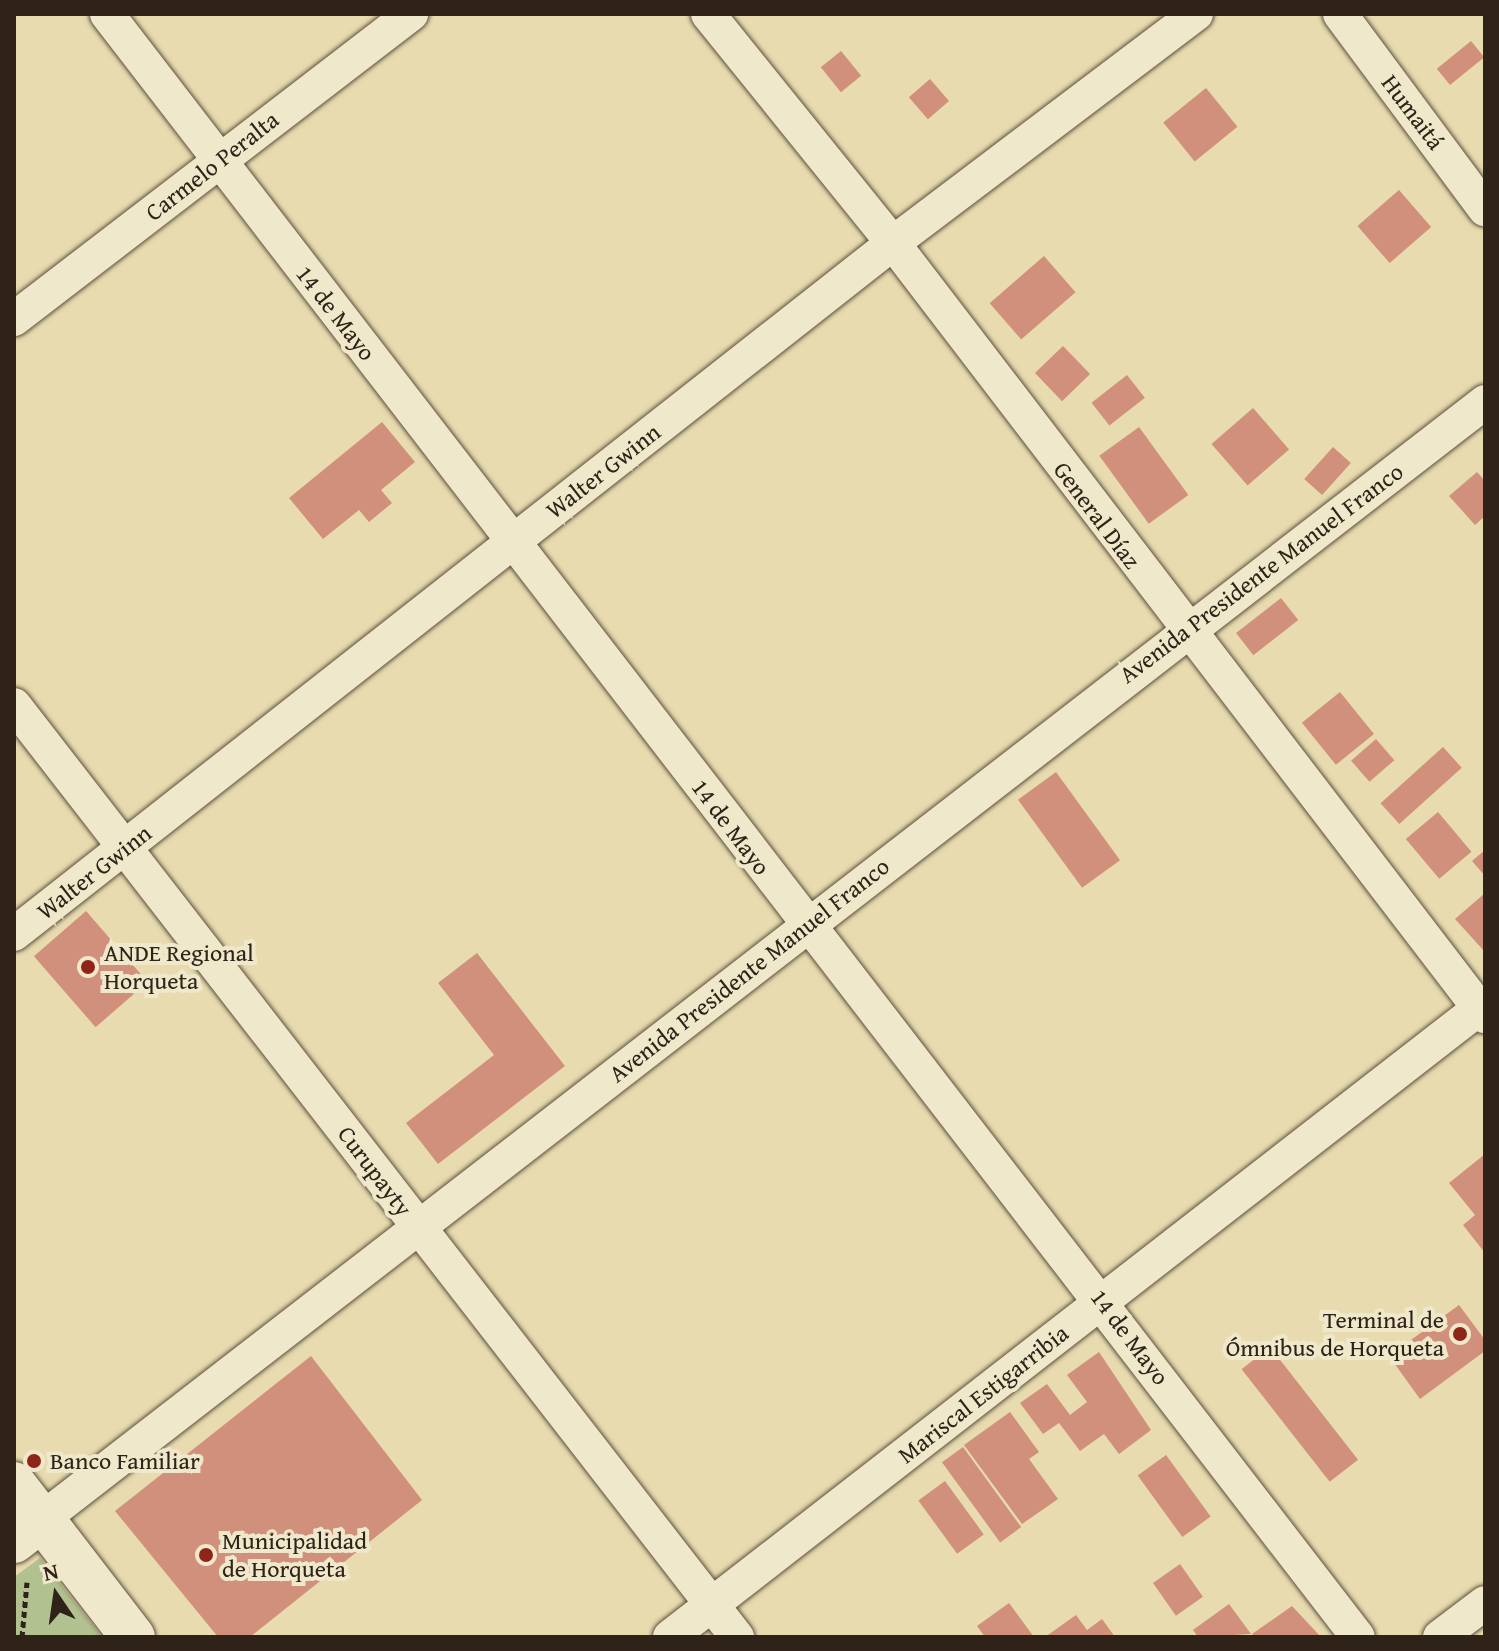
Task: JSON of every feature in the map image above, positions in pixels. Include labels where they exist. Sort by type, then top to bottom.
[{"type":"main road","points":[[28,1530],[133,1637]]},
{"type":"street","name":"14 de Mayo","points":[[107,14],[806,925],[1103,1301],[1358,1637]]},
{"type":"street","name":"Carmelo Peralta","points":[[14,319],[411,14]]},
{"type":"street","name":"General Díaz","points":[[708,14],[893,243],[1185,630],[1483,1010]]},
{"type":"street","name":"Walter Gwinn","points":[[14,934],[893,243],[1196,14]]},
{"type":"street","name":"Humaitá","points":[[1340,14],[1485,209]]},
{"type":"street","name":"Avenida Presidente Manuel Franco","points":[[28,1530],[419,1229],[1185,630],[1485,402]]},
{"type":"street","name":"Curupayty","points":[[14,705],[128,845],[419,1229],[737,1637]]},
{"type":"street","name":"Mariscal Estigarribia","points":[[670,1637],[1483,1010]]},
{"type":"street","points":[[14,1483],[28,1530]]},
{"type":"street","points":[[1440,1637],[1485,1603]]},
{"type":"path","points":[[22,1637],[27,1582]]},
{"type":"green space","points":[[40,1558],[102,1637],[14,1637],[14,1577]]},
{"type":"building","points":[[1471,41],[1484,57],[1450,85],[1437,69]]},
{"type":"building","points":[[841,51],[861,76],[841,92],[821,67]]},
{"type":"building","points":[[930,79],[949,101],[928,119],[909,97]]},
{"type":"building","points":[[1206,88],[1237,127],[1195,161],[1163,123]]},
{"type":"building","points":[[1399,190],[1431,227],[1390,263],[1357,226]]},
{"type":"building","points":[[1044,256],[1075,292],[1021,339],[990,303]]},
{"type":"building","points":[[1063,346],[1090,374],[1062,401],[1035,373]]},
{"type":"building","points":[[1127,375],[1145,398],[1109,426],[1092,403]]},
{"type":"building","points":[[1253,408],[1289,450],[1248,486],[1211,444]]},
{"type":"building","points":[[382,422],[415,462],[381,490],[392,503],[369,522],[359,510],[323,539],[289,498]]},
{"type":"building","points":[[1139,427],[1188,495],[1149,524],[1099,456]]},
{"type":"building","points":[[1333,447],[1351,463],[1322,495],[1304,479]]},
{"type":"building","points":[[1477,472],[1485,481],[1485,516],[1475,525],[1449,496]]},
{"type":"building","points":[[1281,598],[1298,620],[1253,655],[1236,633]]},
{"type":"building","points":[[1340,692],[1374,734],[1336,765],[1302,723]]},
{"type":"building","points":[[1376,739],[1394,760],[1369,782],[1351,761]]},
{"type":"building","points":[[1443,747],[1462,768],[1399,824],[1381,803]]},
{"type":"building","points":[[1056,772],[1120,860],[1082,888],[1018,800]]},
{"type":"building","points":[[1438,812],[1471,852],[1439,879],[1406,839]]},
{"type":"building","points":[[1485,850],[1485,876],[1472,861]]},
{"type":"building","points":[[1485,893],[1485,952],[1455,919]]},
{"type":"building","name":"ANDE Regional Horqueta","points":[[86,911],[148,982],[96,1027],[34,956]]},
{"type":"building","points":[[477,953],[565,1066],[438,1164],[406,1123],[494,1055],[438,983]]},
{"type":"building","points":[[1485,1154],[1485,1253],[1463,1225],[1475,1215],[1449,1183]]},
{"type":"building","points":[[1459,1305],[1485,1340],[1485,1351],[1420,1399],[1389,1356]]},
{"type":"building","points":[[1270,1347],[1358,1460],[1330,1482],[1242,1369]]},
{"type":"building","points":[[1099,1352],[1151,1430],[1119,1454],[1104,1434],[1080,1451],[1059,1423],[1043,1434],[1020,1403],[1047,1384],[1070,1415],[1087,1402],[1067,1375]]},
{"type":"building","points":[[311,1356],[422,1500],[250,1637],[218,1637],[115,1511]]},
{"type":"building","points":[[1010,1412],[1039,1452],[1029,1459],[1058,1499],[1022,1524],[964,1445]]},
{"type":"building","points":[[963,1447],[1021,1527],[1000,1542],[942,1462]]},
{"type":"building","points":[[1166,1455],[1211,1516],[1182,1537],[1138,1476]]},
{"type":"building","points":[[945,1481],[984,1534],[957,1554],[918,1500]]},
{"type":"building","points":[[1180,1564],[1203,1597],[1176,1616],[1153,1583]]},
{"type":"building","points":[[1009,1603],[1034,1637],[985,1637],[977,1626]]},
{"type":"building","points":[[1229,1604],[1251,1634],[1198,1637],[1193,1630]]},
{"type":"building","points":[[1292,1606],[1321,1637],[1254,1637],[1252,1634]]},
{"type":"building","points":[[1076,1615],[1087,1630],[1102,1619],[1115,1637],[1045,1637]]},
{"type":"place","name":"ANDE Regional Horqueta","points":[[88,967]]},
{"type":"place","name":"Terminal de Ómnibus de Horqueta","points":[[1460,1334]]},
{"type":"place","name":"Banco Familiar","points":[[34,1461]]},
{"type":"place","name":"Municipalidad de Horqueta","points":[[206,1555]]}]
